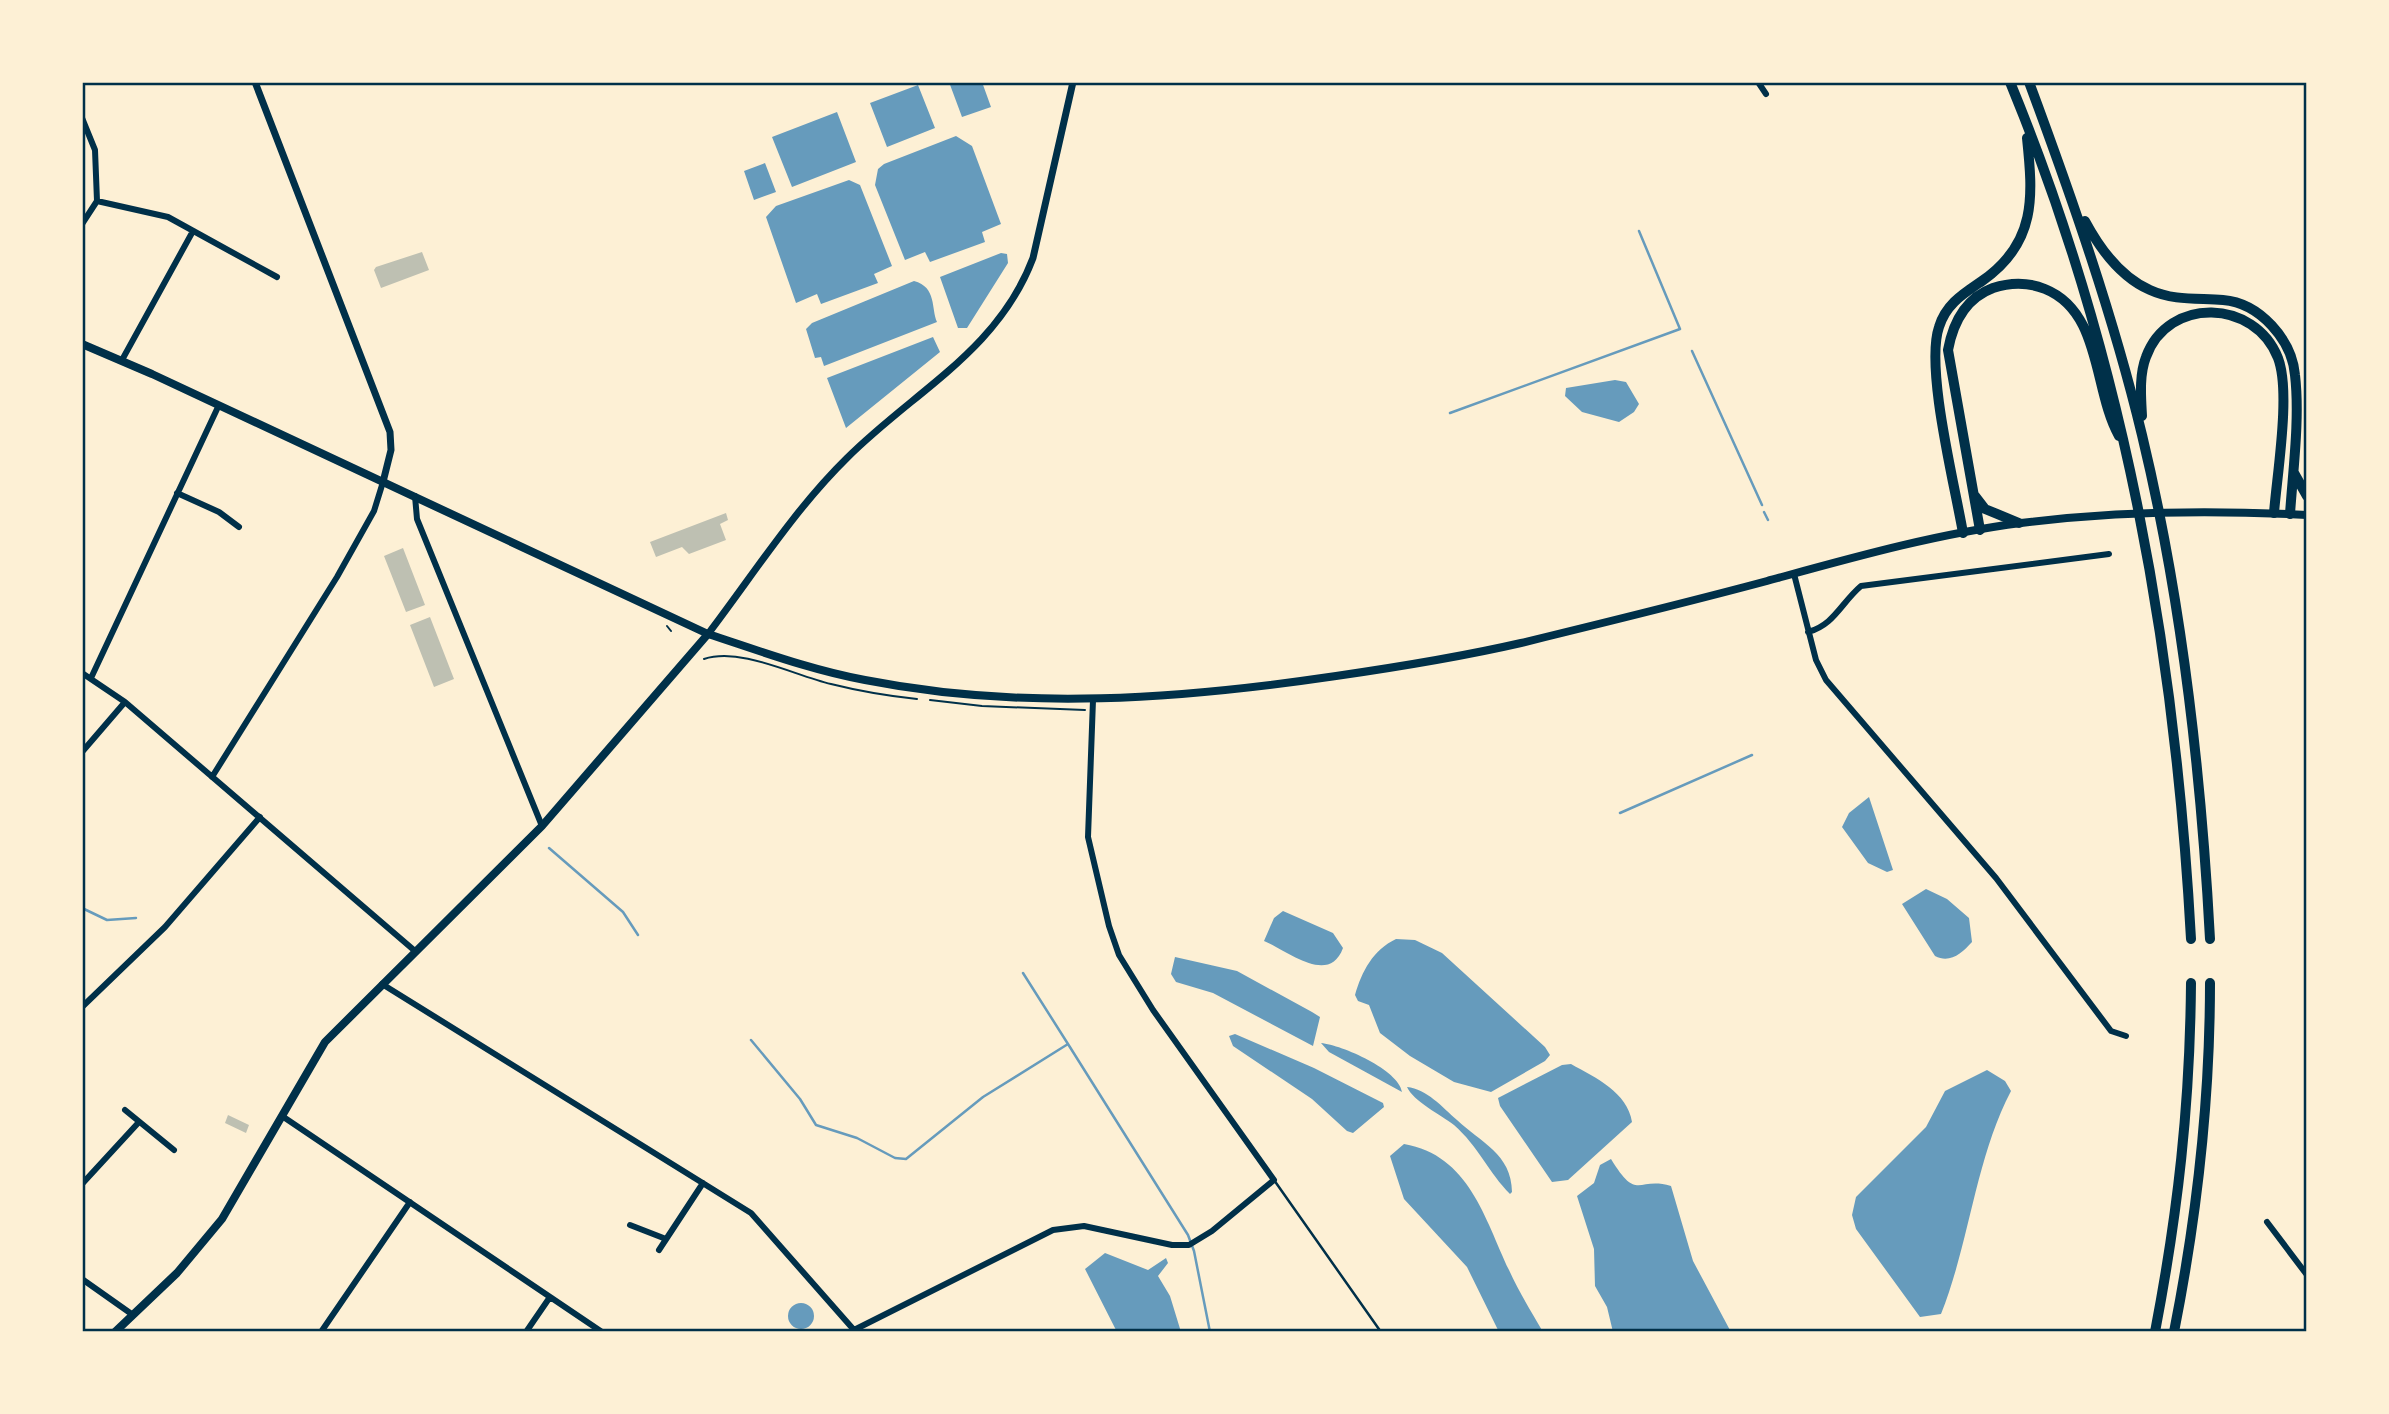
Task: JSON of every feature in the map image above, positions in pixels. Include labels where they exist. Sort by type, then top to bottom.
[{"type":"highway","points":[[2010,82],[2072,257],[2125,448],[2147,547],[2164,647],[2185,831],[2191,939]]},
{"type":"highway","points":[[2029,82],[2073,201],[2142,436],[2175,597],[2194,729],[2210,939]]},
{"type":"highway","points":[[1963,533],[1936,372],[1935,344],[1939,324],[1949,306],[2001,265],[2027,224],[2032,200],[2032,176],[2024,118]]},
{"type":"highway","points":[[2073,201],[2104,252],[2134,281],[2169,296],[2240,304],[2271,325],[2288,350],[2295,376],[2290,514]]},
{"type":"highway","points":[[1980,530],[1948,350],[1956,321],[1965,309],[1987,290],[2014,283],[2042,287],[2056,293],[2078,314],[2089,341],[2109,418],[2125,448]]},
{"type":"highway","points":[[2142,436],[2143,375],[2146,357],[2156,339],[2170,324],[2189,314],[2225,313],[2245,320],[2261,331],[2272,345],[2279,360],[2283,383],[2274,513]]},
{"type":"highway","points":[[2293,470],[2307,496]]},
{"type":"highway","points":[[1972,491],[1985,509],[2019,523]]},
{"type":"highway","points":[[2155,1332],[2171,1252],[2186,1136],[2190,983]]},
{"type":"highway","points":[[2174,1332],[2189,1259],[2204,1142],[2210,983]]},
{"type":"main road","points":[[82,344],[122,360],[708,634],[822,670],[890,685],[988,696],[1093,700],[1183,696],[1384,669],[1517,644],[1963,533],[2019,523],[2108,515],[2196,512],[2307,515]]},
{"type":"main road","points":[[115,1332],[177,1273],[222,1219],[320,1049],[542,826],[708,634]]},
{"type":"street","points":[[212,777],[337,577],[374,511],[391,450],[390,432],[255,82]]},
{"type":"street","points":[[708,634],[835,470],[980,344],[1007,312],[1023,286],[1033,258],[1073,82]]},
{"type":"street","points":[[1758,82],[1766,94]]},
{"type":"street","points":[[82,118],[95,150],[97,201],[82,224]]},
{"type":"street","points":[[97,201],[159,214],[277,277]]},
{"type":"street","points":[[122,360],[193,231]]},
{"type":"street","points":[[92,678],[218,407]]},
{"type":"street","points":[[177,493],[219,512],[239,527]]},
{"type":"street","points":[[415,496],[417,519],[542,826]]},
{"type":"street","points":[[1808,632],[1822,628],[1835,618],[1843,601],[1861,586],[2109,554]]},
{"type":"street","points":[[1794,574],[1816,660],[1826,680],[1996,878],[2111,1031],[2126,1035]]},
{"type":"street","points":[[82,673],[125,702],[415,951]]},
{"type":"street","points":[[382,984],[751,1213],[852,1331],[1053,1230],[1084,1226],[1172,1245],[1189,1244],[1199,1240],[1274,1180],[1153,1010],[1119,956],[1109,926],[1088,837],[1093,700]]},
{"type":"street","points":[[82,752],[125,702]]},
{"type":"street","points":[[82,1007],[165,927],[260,817]]},
{"type":"street","points":[[125,1110],[174,1150]]},
{"type":"street","points":[[282,1116],[603,1332]]},
{"type":"street","points":[[82,1184],[139,1122]]},
{"type":"street","points":[[659,1250],[703,1183]]},
{"type":"street","points":[[321,1332],[410,1202]]},
{"type":"street","points":[[2267,1222],[2307,1275]]},
{"type":"street","points":[[630,1225],[666,1239]]},
{"type":"street","points":[[82,1279],[133,1315]]},
{"type":"street","points":[[526,1332],[550,1297]]},
{"type":"lane","points":[[1274,1180],[1381,1332]]},
{"type":"path","points":[[982,706],[1093,710]]},
{"type":"water","points":[[949,82],[982,82],[991,107],[962,117]]},
{"type":"water","points":[[918,85],[935,128],[887,147],[870,103]]},
{"type":"water","points":[[837,112],[856,162],[792,187],[772,137]]},
{"type":"water","points":[[956,136],[972,146],[1001,224],[982,232],[985,242],[930,262],[925,252],[905,260],[875,185],[878,169],[884,164]]},
{"type":"water","points":[[765,163],[776,192],[754,200],[744,171]]},
{"type":"water","points":[[849,180],[860,185],[892,266],[874,274],[878,283],[821,304],[817,294],[796,303],[766,217],[776,206]]},
{"type":"water","points":[[1001,253],[1007,254],[1008,263],[967,328],[958,328],[940,277]]},
{"type":"water","points":[[914,281],[930,293],[937,322],[824,366],[821,357],[815,358],[806,329],[812,323]]},
{"type":"water","points":[[933,337],[940,352],[846,428],[827,378]]},
{"type":"water","points":[[1615,380],[1626,382],[1639,404],[1634,412],[1619,422],[1582,412],[1565,396],[1566,388]]},
{"type":"water","points":[[1869,797],[1893,870],[1887,872],[1868,863],[1842,827],[1849,813]]},
{"type":"water","points":[[1926,889],[1947,899],[1969,918],[1972,942],[1951,958],[1935,956],[1902,904]]},
{"type":"water","points":[[1283,911],[1333,933],[1343,948],[1337,959],[1318,965],[1296,958],[1264,941],[1274,918]]},
{"type":"water","points":[[1396,939],[1415,940],[1442,953],[1545,1047],[1550,1055],[1545,1061],[1491,1092],[1454,1082],[1410,1056],[1380,1033],[1369,1005],[1358,1001],[1355,995],[1361,978],[1375,955]]},
{"type":"water","points":[[1175,957],[1237,971],[1320,1017],[1313,1046],[1213,993],[1176,982],[1171,974]]},
{"type":"water","points":[[1235,1034],[1314,1068],[1383,1103],[1384,1107],[1353,1133],[1347,1131],[1312,1099],[1233,1046],[1229,1036]]},
{"type":"water","points":[[1321,1043],[1342,1048],[1381,1067],[1399,1084],[1402,1092],[1329,1052]]},
{"type":"water","points":[[1571,1064],[1617,1094],[1629,1111],[1632,1122],[1568,1180],[1552,1182],[1500,1106],[1498,1098],[1562,1065]]},
{"type":"water","points":[[1987,1070],[2005,1081],[2011,1091],[1989,1145],[1941,1314],[1920,1317],[1856,1229],[1852,1215],[1856,1197],[1926,1127],[1945,1091]]},
{"type":"water","points":[[1407,1087],[1434,1099],[1501,1158],[1511,1179],[1510,1194],[1462,1133],[1421,1103]]},
{"type":"water","points":[[1404,1144],[1426,1150],[1444,1161],[1472,1192],[1517,1286],[1543,1332],[1499,1332],[1467,1267],[1404,1199],[1390,1156]]},
{"type":"water","points":[[1611,1159],[1633,1184],[1671,1186],[1693,1261],[1731,1332],[1613,1332],[1607,1307],[1595,1286],[1594,1249],[1577,1196],[1594,1183],[1600,1165]]},
{"type":"water","points":[[1105,1253],[1148,1270],[1166,1258],[1168,1263],[1158,1276],[1170,1296],[1181,1332],[1117,1332],[1085,1269]]},
{"type":"water","points":[[801,1303],[810,1307],[814,1316],[810,1325],[801,1329],[792,1325],[788,1316],[792,1307]]},
{"type":"building","points":[[422,252],[429,270],[381,288],[374,270],[376,267]]},
{"type":"building","points":[[726,513],[728,520],[720,524],[726,540],[689,554],[682,547],[656,557],[650,542]]},
{"type":"building","points":[[403,548],[425,605],[406,612],[384,556]]},
{"type":"building","points":[[430,617],[454,679],[434,687],[410,625]]},
{"type":"building","points":[[228,1115],[249,1125],[246,1133],[225,1123]]},
{"type":"waterway","points":[[1450,413],[1680,329],[1639,231]]},
{"type":"waterway","points":[[1692,351],[1762,505]]},
{"type":"waterway","points":[[1764,512],[1768,520]]},
{"type":"waterway","points":[[1620,813],[1752,755]]},
{"type":"waterway","points":[[549,848],[623,912],[638,935]]},
{"type":"waterway","points":[[82,908],[107,920],[136,918]]},
{"type":"waterway","points":[[1023,973],[1068,1044]]},
{"type":"waterway","points":[[751,1040],[800,1099],[816,1125],[857,1138],[895,1158],[906,1159],[983,1097],[1068,1044],[1188,1235],[1194,1251],[1210,1332]]}]
